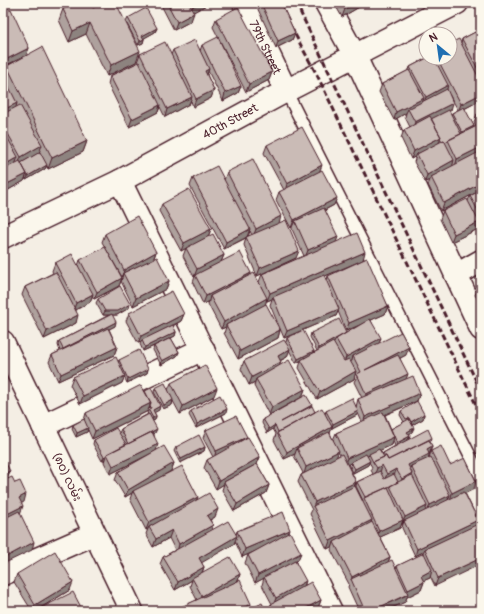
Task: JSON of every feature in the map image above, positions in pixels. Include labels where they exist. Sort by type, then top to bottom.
[{"type":"street","name":"79th Street","points":[[244,3],[286,91]]},
{"type":"street","points":[[326,3],[355,56],[481,329]]},
{"type":"street","name":"40th Street","points":[[3,237],[120,181],[286,91],[457,3]]},
{"type":"street","points":[[120,181],[331,611]]},
{"type":"street","points":[[456,275],[481,261]]},
{"type":"street","name":"(၈၀) လမ်း","points":[[3,342],[132,611]]},
{"type":"street","points":[[43,426],[203,349]]},
{"type":"street","points":[[3,574],[94,534]]},
{"type":"lane","points":[[286,91],[481,477]]},
{"type":"building","points":[[76,3],[91,3],[93,8],[102,3],[116,3],[140,51],[111,65],[90,23],[73,31],[63,9]]},
{"type":"building","points":[[167,3],[189,3],[194,13],[177,22]]},
{"type":"building","points":[[191,3],[199,3],[193,6]]},
{"type":"building","points":[[261,3],[281,3],[295,33],[278,41]]},
{"type":"building","points":[[341,3],[355,3],[345,9]]},
{"type":"building","points":[[238,7],[272,72],[249,84],[216,19]]},
{"type":"building","points":[[146,8],[157,28],[142,36],[144,39],[140,41],[128,18]]},
{"type":"building","points":[[11,9],[29,48],[7,59],[3,50],[3,13]]},
{"type":"building","points":[[481,29],[481,75],[462,39]]},
{"type":"building","points":[[218,37],[241,86],[225,93],[202,45]]},
{"type":"building","points":[[458,39],[481,82],[481,94],[461,104],[441,66],[458,66]]},
{"type":"building","points":[[195,40],[209,69],[205,71],[214,90],[196,99],[173,50]]},
{"type":"building","points":[[165,42],[192,97],[167,109],[140,54]]},
{"type":"building","points":[[42,47],[87,141],[52,158],[7,66]]},
{"type":"building","points":[[139,62],[160,105],[132,119],[110,76]]},
{"type":"building","points":[[418,63],[418,66],[438,66],[448,85],[426,97],[410,67]]},
{"type":"building","points":[[409,70],[424,98],[396,112],[382,84]]},
{"type":"building","points":[[3,75],[17,103],[3,110]]},
{"type":"building","points":[[447,89],[453,103],[415,122],[408,109]]},
{"type":"building","points":[[20,105],[42,145],[21,157],[7,132],[3,134],[3,114]]},
{"type":"building","points":[[464,107],[474,126],[462,132],[452,113]]},
{"type":"building","points":[[449,110],[461,134],[445,142],[440,138],[441,137],[431,119]]},
{"type":"building","points":[[481,112],[481,122],[477,114]]},
{"type":"building","points":[[430,116],[441,137],[414,151],[404,130]]},
{"type":"building","points":[[477,126],[481,133],[481,147],[457,159],[448,140]]},
{"type":"building","points":[[302,127],[322,165],[287,184],[267,145]]},
{"type":"building","points":[[6,135],[18,157],[6,164],[3,159],[3,137]]},
{"type":"building","points":[[444,140],[454,160],[427,175],[417,154]]},
{"type":"building","points":[[481,151],[481,183],[444,203],[431,177]]},
{"type":"building","points":[[40,152],[47,165],[28,176],[21,163]]},
{"type":"building","points":[[253,159],[281,216],[256,229],[227,172]]},
{"type":"building","points":[[20,161],[27,174],[3,186],[3,167],[4,169]]},
{"type":"building","points":[[217,166],[250,229],[226,242],[193,178]]},
{"type":"building","points":[[322,170],[337,198],[294,220],[279,192]]},
{"type":"building","points":[[189,189],[211,229],[184,243],[162,204]]},
{"type":"building","points":[[481,190],[481,216],[470,196]]},
{"type":"building","points":[[467,199],[479,222],[454,234],[443,211]]},
{"type":"building","points":[[324,208],[338,237],[308,250],[295,221]]},
{"type":"building","points":[[137,216],[156,252],[124,270],[105,234]]},
{"type":"building","points":[[286,220],[299,251],[260,268],[246,237]]},
{"type":"building","points":[[357,233],[365,252],[270,293],[262,274]]},
{"type":"building","points":[[213,234],[224,255],[197,269],[186,248]]},
{"type":"building","points":[[105,247],[122,278],[97,292],[80,260]]},
{"type":"building","points":[[240,252],[251,273],[206,296],[195,275]]},
{"type":"building","points":[[72,254],[93,294],[76,303],[55,263]]},
{"type":"building","points":[[157,257],[169,281],[136,298],[123,273]]},
{"type":"building","points":[[367,258],[388,306],[349,323],[328,276]]},
{"type":"building","points":[[56,272],[78,315],[47,331],[25,287]]},
{"type":"building","points":[[254,273],[267,298],[224,322],[210,296]]},
{"type":"building","points":[[324,275],[339,309],[287,331],[273,297]]},
{"type":"building","points":[[120,286],[130,304],[118,311],[105,311],[98,299]]},
{"type":"building","points":[[172,291],[184,314],[141,336],[129,313]]},
{"type":"building","points":[[266,304],[280,330],[240,351],[226,325]]},
{"type":"building","points":[[112,314],[116,322],[63,349],[59,341]]},
{"type":"building","points":[[339,319],[346,333],[319,348],[311,333]]},
{"type":"building","points":[[370,319],[381,338],[346,357],[336,339]]},
{"type":"building","points":[[173,325],[176,332],[145,347],[142,340]]},
{"type":"building","points":[[108,328],[117,347],[61,374],[52,355]]},
{"type":"building","points":[[303,330],[314,351],[298,359],[287,338]]},
{"type":"building","points":[[401,332],[409,347],[365,370],[398,355],[408,374],[366,394],[357,374],[361,372],[353,356]]},
{"type":"building","points":[[171,338],[179,352],[162,361],[154,346]]},
{"type":"building","points":[[284,340],[290,349],[278,356],[281,362],[252,377],[244,361]]},
{"type":"building","points":[[333,342],[344,361],[349,359],[356,371],[320,392],[301,360]]},
{"type":"building","points":[[139,350],[148,369],[128,379],[119,360]]},
{"type":"building","points":[[116,357],[125,376],[83,396],[73,377]]},
{"type":"building","points":[[289,360],[305,389],[272,407],[256,379]]},
{"type":"building","points":[[205,365],[217,388],[183,406],[171,383]]},
{"type":"building","points":[[413,376],[420,393],[365,417],[358,399]]},
{"type":"building","points":[[165,383],[173,400],[164,405],[155,388]]},
{"type":"building","points":[[141,385],[151,403],[95,431],[86,413]]},
{"type":"building","points":[[151,388],[160,406],[153,410],[156,416],[153,418],[148,409],[151,408],[151,403],[145,391]]},
{"type":"building","points":[[220,395],[227,409],[197,424],[191,411]]},
{"type":"building","points":[[306,395],[312,405],[281,422],[312,406],[315,412],[278,432],[275,425],[269,429],[263,419]]},
{"type":"building","points":[[352,398],[358,411],[333,424],[326,411]]},
{"type":"building","points":[[417,401],[424,414],[411,422],[409,418],[406,419],[401,411]]},
{"type":"building","points":[[322,408],[332,427],[287,452],[277,433]]},
{"type":"building","points":[[383,412],[394,437],[347,458],[336,433]]},
{"type":"building","points":[[149,414],[157,429],[128,444],[121,429]]},
{"type":"building","points":[[236,416],[247,437],[216,451],[206,430]]},
{"type":"building","points":[[84,419],[88,428],[77,433],[73,425]]},
{"type":"building","points":[[409,419],[414,428],[407,432],[410,436],[397,443],[391,429]]},
{"type":"building","points":[[116,428],[126,444],[104,457],[94,440]]},
{"type":"building","points":[[428,429],[432,438],[388,460],[383,453]]},
{"type":"building","points":[[152,432],[158,444],[113,466],[107,454]]},
{"type":"building","points":[[329,432],[339,451],[306,467],[297,448]]},
{"type":"building","points":[[199,435],[205,447],[181,459],[176,447]]},
{"type":"building","points":[[248,437],[260,457],[219,481],[207,460]]},
{"type":"building","points":[[429,440],[432,446],[427,449],[429,454],[408,465],[412,473],[402,479],[396,469],[387,474],[382,465],[377,468],[373,462],[386,456],[388,460]]},
{"type":"building","points":[[164,446],[174,463],[128,490],[118,472]]},
{"type":"building","points":[[441,446],[450,465],[465,458],[476,481],[452,493],[431,451]]},
{"type":"building","points":[[379,449],[384,457],[373,462],[369,454]]},
{"type":"building","points":[[342,454],[356,482],[315,502],[301,475]]},
{"type":"building","points":[[366,454],[370,461],[355,469],[351,462]]},
{"type":"building","points":[[431,457],[450,495],[430,505],[411,466]]},
{"type":"building","points":[[3,458],[10,471],[3,474]]},
{"type":"building","points":[[257,464],[269,485],[237,504],[224,482]]},
{"type":"building","points":[[182,466],[198,497],[149,522],[133,491]]},
{"type":"building","points":[[380,471],[384,479],[394,474],[398,482],[365,497],[357,482]]},
{"type":"building","points":[[412,475],[427,506],[405,517],[390,486]]},
{"type":"building","points":[[12,477],[15,483],[20,481],[26,494],[19,498],[23,506],[3,516],[3,481]]},
{"type":"building","points":[[355,486],[372,520],[330,541],[313,506]]},
{"type":"building","points":[[388,487],[403,520],[379,531],[364,498]]},
{"type":"building","points":[[464,492],[478,520],[417,549],[404,521]]},
{"type":"building","points":[[209,493],[218,509],[207,516],[213,525],[179,544],[172,530],[156,539],[149,527]]},
{"type":"building","points":[[19,511],[34,542],[4,558],[3,519]]},
{"type":"building","points":[[283,512],[290,530],[245,549],[237,531]]},
{"type":"building","points":[[228,521],[237,536],[199,558],[204,567],[178,582],[163,557]]},
{"type":"building","points":[[372,522],[390,557],[352,577],[334,542]]},
{"type":"building","points":[[476,525],[481,536],[481,558],[438,578],[425,549]]},
{"type":"building","points":[[290,532],[301,553],[258,575],[248,555]]},
{"type":"building","points":[[55,551],[73,582],[35,605],[17,574]]},
{"type":"building","points":[[424,553],[432,570],[421,576],[424,582],[408,590],[397,566]]},
{"type":"building","points":[[230,557],[240,574],[202,596],[192,578]]},
{"type":"building","points":[[392,560],[408,594],[371,611],[365,611],[351,579]]},
{"type":"building","points":[[295,561],[306,581],[276,598],[264,577]]},
{"type":"building","points":[[240,580],[251,604],[236,611],[180,611],[179,608]]},
{"type":"building","points":[[311,582],[321,600],[301,611],[275,611],[271,604]]},
{"type":"building","points":[[73,592],[83,611],[35,611]]},
{"type":"building","points":[[262,603],[266,611],[247,611]]},
{"type":"railway","points":[[278,3],[317,75],[481,415]]},
{"type":"railway","points":[[296,3],[481,391]]}]
